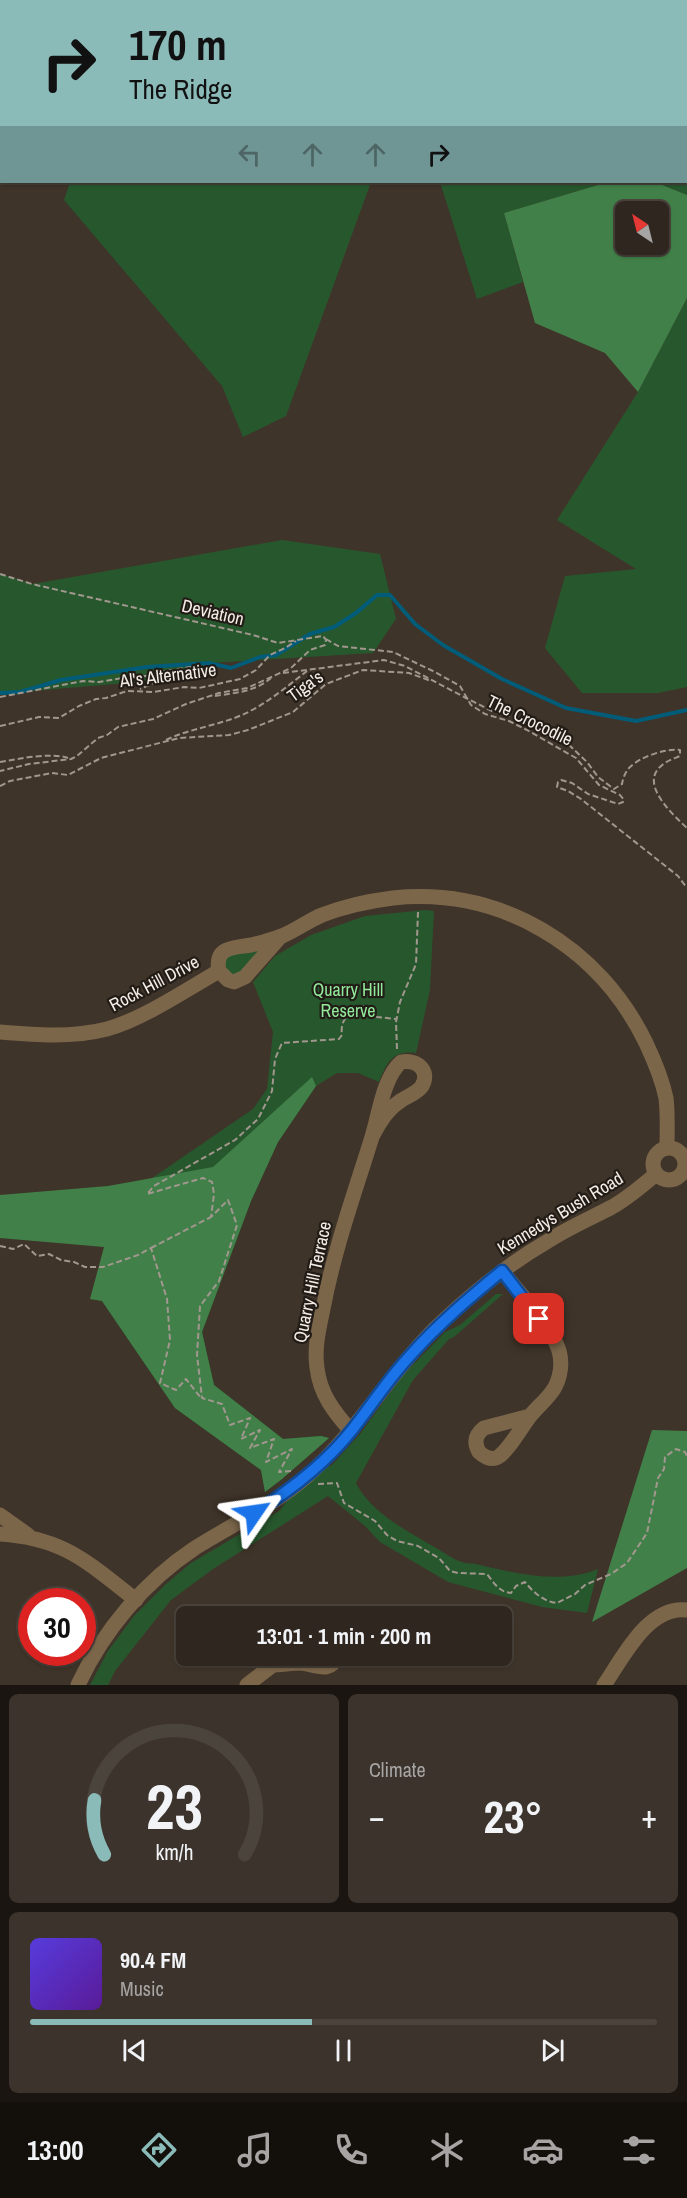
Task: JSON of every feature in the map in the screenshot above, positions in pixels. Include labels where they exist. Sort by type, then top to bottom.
[{"type":"street","name":"Rock Hill Drive","points":[[281,936],[240,980],[228,980],[219,971],[219,957],[224,951],[281,936],[346,907],[384,900],[419,897],[447,899],[474,903],[522,919],[568,946],[603,977],[627,1008],[655,1062],[666,1099],[667,1148]]},
{"type":"street","name":"Rock Hill Drive","points":[[0,1032],[62,1035],[107,1029],[131,1020],[219,971]]},
{"type":"street","name":"Quarry Hill Terrace","points":[[351,1431],[328,1404],[317,1369],[316,1351],[329,1278],[339,1239],[373,1135],[378,1111],[391,1074],[401,1062],[414,1062],[424,1071],[421,1087],[392,1108],[373,1135]]},
{"type":"street","points":[[667,1148],[679,1152],[686,1163],[683,1173],[675,1180],[664,1180],[656,1174],[652,1165],[660,1150],[667,1148]]},
{"type":"street","name":"Kennedys Bush Road","points":[[78,1685],[100,1646],[136,1600],[159,1577],[192,1550],[278,1499],[306,1477],[351,1431],[385,1384],[424,1339],[467,1300],[502,1271],[548,1240],[613,1206],[656,1174]]},
{"type":"street","points":[[502,1271],[550,1332],[560,1354],[559,1376],[556,1385],[547,1399],[530,1416]]},
{"type":"street","points":[[0,1515],[31,1537]]},
{"type":"street","points":[[0,1534],[31,1537],[73,1553],[136,1600]]},
{"type":"street","points":[[604,1685],[644,1628],[666,1611],[687,1610]]},
{"type":"street","points":[[247,1685],[271,1666]]},
{"type":"street","points":[[314,1666],[323,1668],[330,1666]]},
{"type":"path","name":"Deviation","points":[[0,574],[32,584],[253,635],[278,643],[323,636],[326,639]]},
{"type":"path","points":[[0,771],[77,756],[98,738],[118,727],[153,719],[186,704],[247,687],[291,668],[310,650],[325,645],[326,639]]},
{"type":"path","name":"The Crocodile","points":[[326,639],[338,646],[386,651],[406,657],[460,686],[471,705],[491,717],[509,721],[563,749],[580,762],[599,785],[621,795],[624,800],[618,804],[588,794],[566,781],[561,780],[556,785],[581,799],[678,876],[687,888]]},
{"type":"path","name":"Al's Alternative","points":[[0,726],[39,717],[59,718],[96,699],[137,690],[154,692],[184,687],[199,688],[240,679],[256,670],[270,655],[298,640]]},
{"type":"path","points":[[209,697],[243,692],[266,683],[276,675],[384,660],[397,662],[492,711],[511,716],[559,742],[568,744],[587,762],[598,777],[614,789],[622,784],[629,768],[637,762],[669,751],[680,750],[680,756],[659,767],[654,773],[654,780],[655,789],[661,800],[687,828]]},
{"type":"path","points":[[0,698],[83,681],[99,682],[134,676],[152,676],[159,672],[191,667],[196,670],[190,676],[171,676],[137,690]]},
{"type":"path","name":"Tiga's","points":[[0,786],[52,773],[68,775],[102,758],[139,747],[155,746],[179,738],[230,735],[248,730],[293,712],[326,684],[363,670],[409,673],[436,683]]},
{"type":"path","name":"Tiga's","points":[[155,746],[182,733],[239,716],[263,705],[308,671]]},
{"type":"path","points":[[0,762],[46,756],[61,756],[69,759]]},
{"type":"path","points":[[401,1062],[396,1047],[396,1019],[403,991],[416,964],[419,897]]},
{"type":"path","points":[[211,1217],[214,1194],[212,1182],[203,1178],[147,1194],[154,1186],[235,1140],[258,1119],[273,1091],[274,1059],[282,1042],[339,1039],[342,1035],[343,1020],[358,1006],[363,1006],[376,1017],[396,1019]]},
{"type":"path","points":[[0,1246],[13,1249],[24,1244],[37,1256],[50,1254],[85,1267],[103,1267],[138,1255],[211,1217],[228,1200],[237,1225],[219,1281],[200,1306],[197,1355],[202,1398]]},
{"type":"path","points":[[151,1248],[167,1299],[170,1330],[170,1340],[160,1383],[176,1390],[186,1379],[202,1398],[222,1404],[230,1425],[250,1418],[241,1438],[260,1430],[250,1448],[274,1439],[266,1462],[292,1449],[279,1472],[299,1470],[316,1485],[336,1484],[344,1503],[375,1521],[387,1535],[397,1541],[418,1546],[443,1560],[450,1571],[487,1574],[499,1589],[511,1593],[525,1582],[534,1593],[557,1603],[627,1563],[647,1533],[658,1478],[664,1469],[665,1457],[676,1449],[685,1452],[687,1456]]},
{"type":"green space","points":[[70,183],[371,183],[286,416],[243,437],[222,386],[64,200]]},
{"type":"green space","points":[[440,183],[605,183],[504,213],[523,282],[477,299]]},
{"type":"green space","points":[[605,183],[657,183],[687,195],[687,298],[638,392],[605,353],[535,323],[504,213]]},
{"type":"green space","points":[[657,183],[687,183],[687,195]]},
{"type":"green space","points":[[687,298],[687,687],[658,693],[582,693],[545,648],[565,576],[636,569],[557,520],[638,392]]},
{"type":"green space","points":[[282,540],[380,554],[396,619],[373,653],[209,663],[174,679],[20,692],[0,691],[0,574],[33,584]]},
{"type":"green space","name":"Quarry Hill Reserve","points":[[434,911],[430,990],[416,1053],[402,1053],[392,1059],[379,1082],[358,1073],[337,1073],[316,1086],[278,1142],[251,1201],[202,1332],[214,1385],[283,1439],[321,1436],[329,1438],[265,1492],[261,1470],[175,1408],[102,1301],[90,1299],[123,1198],[253,1109],[267,1089],[273,1032],[253,982],[275,956],[311,935],[365,916]]},
{"type":"green space","points":[[263,947],[238,975],[228,974],[224,961],[228,956]]},
{"type":"green space","points":[[312,1077],[316,1086],[278,1142],[251,1201],[202,1332],[214,1385],[283,1439],[321,1436],[329,1438],[265,1492],[261,1470],[175,1408],[102,1301],[90,1299],[104,1247],[0,1238],[0,1195],[108,1186],[213,1167]]},
{"type":"green space","points":[[496,1294],[503,1294],[449,1339],[413,1380],[356,1483],[371,1504],[381,1513],[459,1561],[521,1574],[553,1577],[583,1574],[598,1569],[587,1613],[542,1607],[448,1582],[380,1542],[365,1526],[328,1496],[213,1569],[171,1600],[115,1671],[108,1685],[90,1685],[108,1651],[134,1616],[166,1584],[191,1563],[279,1511],[306,1477],[332,1465],[360,1434],[404,1374],[445,1332],[460,1325]]},
{"type":"green space","points":[[652,1430],[687,1431],[687,1568],[592,1622]]},
{"type":"waterway","points":[[0,693],[20,692],[61,680],[147,667],[209,663],[231,668],[260,657],[276,655],[310,634],[334,627],[356,613],[377,595],[390,595],[415,624],[443,645],[502,679],[566,708],[636,721],[687,710]]},
{"type":"route","points":[[254,1513],[278,1499],[325,1460],[424,1339],[443,1320],[502,1271],[539,1319]]}]
